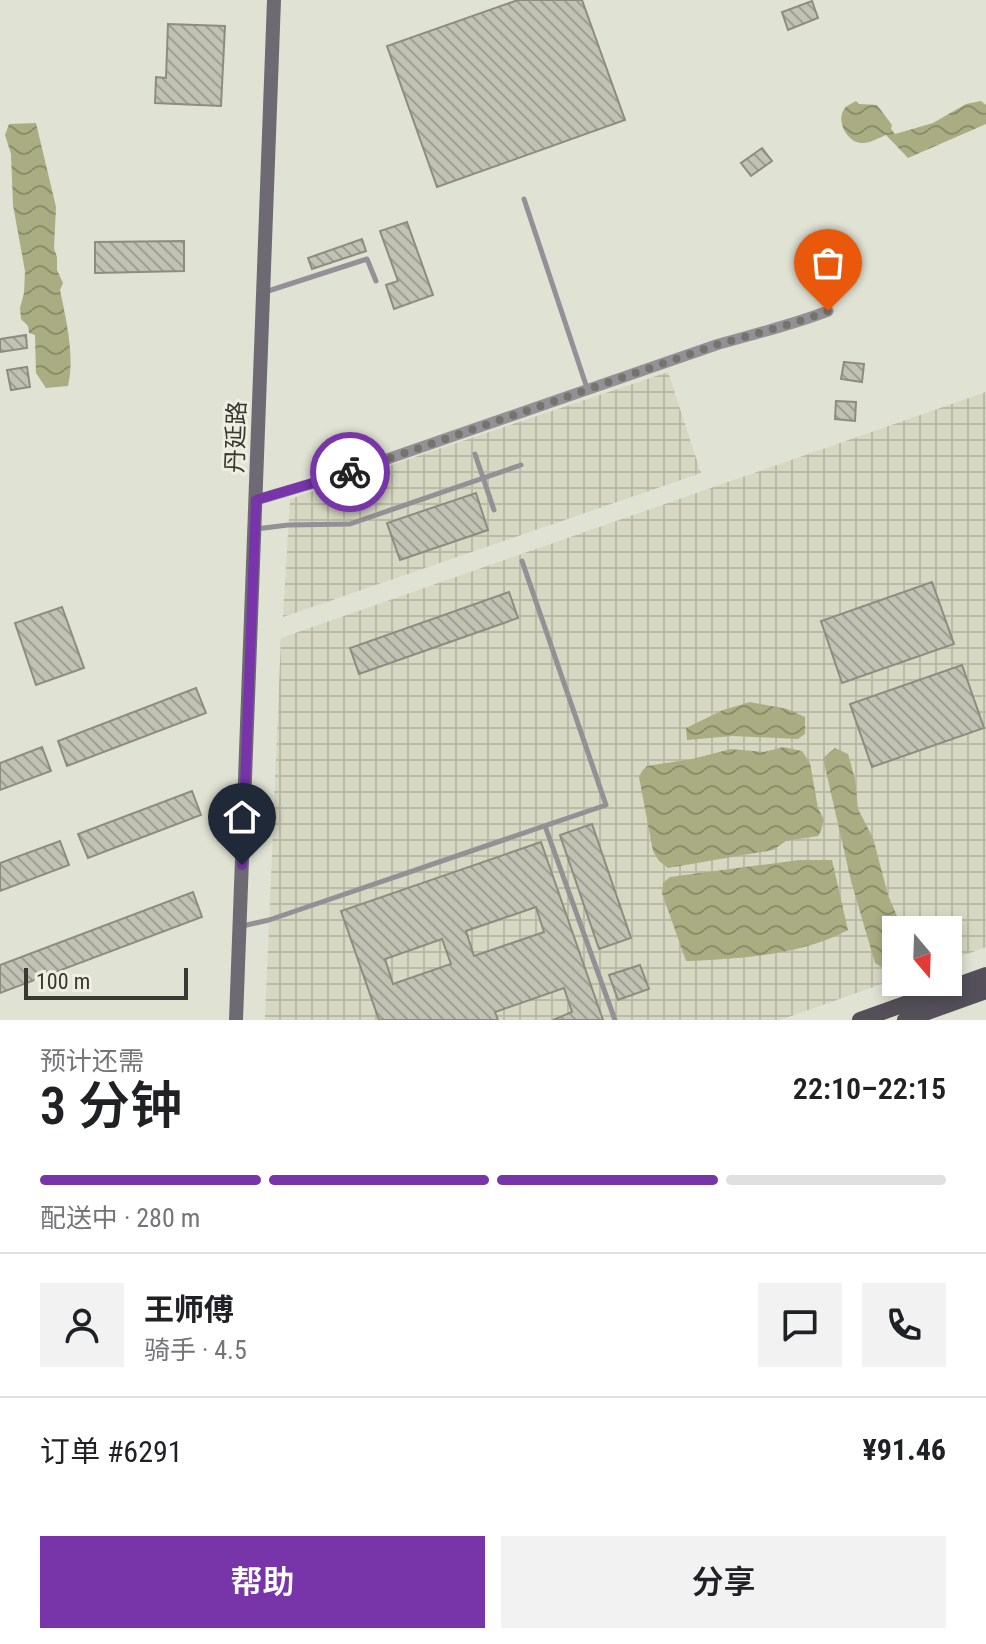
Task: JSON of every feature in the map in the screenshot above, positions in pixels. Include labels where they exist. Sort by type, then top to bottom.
[{"type":"main road","name":"丹延路","points":[[236,1020],[274,0]]},
{"type":"main road","points":[[860,1020],[986,975]]},
{"type":"main road","points":[[905,1020],[986,991]]},
{"type":"street","points":[[256,500],[341,475],[716,345],[828,311]]},
{"type":"lane","points":[[524,199],[588,390]]},
{"type":"lane","points":[[263,293],[367,259],[376,281]]},
{"type":"lane","points":[[475,454],[494,510]]},
{"type":"lane","points":[[255,529],[350,524],[521,465]]},
{"type":"lane","points":[[240,926],[269,920],[606,805],[522,561]]},
{"type":"lane","points":[[545,826],[615,1020]]},
{"type":"shaded area","points":[[668,372],[701,473],[283,617],[290,499]]},
{"type":"shaded area","points":[[986,392],[986,947],[962,956],[962,916],[882,916],[882,984],[780,1020],[265,1020],[281,638]]},
{"type":"water","points":[[856,101],[877,105],[895,134],[933,123],[966,104],[981,101],[986,105],[986,124],[908,158],[886,135],[864,143],[856,142],[847,135],[842,124],[842,113]]},
{"type":"water","points":[[36,123],[56,207],[54,248],[57,270],[63,283],[60,290],[70,350],[68,386],[46,388],[36,373],[35,335],[29,333],[28,326],[21,319],[25,271],[13,205],[11,154],[5,135],[9,124]]},
{"type":"water","points":[[750,702],[787,709],[805,717],[805,734],[798,739],[733,736],[687,740],[686,728],[723,710]]},
{"type":"water","points":[[783,747],[802,751],[810,763],[818,808],[824,820],[818,836],[786,841],[773,850],[668,868],[659,861],[653,851],[639,777],[647,766],[731,749],[764,752]]},
{"type":"water","points":[[835,748],[848,754],[855,779],[858,809],[873,838],[888,895],[897,916],[882,916],[882,967],[875,963],[851,881],[823,758]]},
{"type":"water","points":[[799,860],[832,860],[848,930],[790,950],[748,957],[686,961],[662,893],[663,883],[670,877]]},
{"type":"building","points":[[518,0],[582,0],[625,120],[437,187],[387,46]]},
{"type":"building","points":[[812,1],[818,18],[788,30],[782,12]]},
{"type":"building","points":[[168,24],[225,26],[221,106],[155,103],[156,77],[166,78]]},
{"type":"building","points":[[762,148],[772,161],[751,176],[741,163]]},
{"type":"building","points":[[407,222],[433,295],[394,309],[386,285],[398,281],[380,231]]},
{"type":"building","points":[[362,239],[366,251],[312,269],[308,258]]},
{"type":"building","points":[[184,241],[184,271],[95,273],[95,242]]},
{"type":"building","points":[[26,335],[27,348],[0,352],[0,339]]},
{"type":"building","points":[[844,362],[864,364],[862,382],[841,379]]},
{"type":"building","points":[[27,367],[30,387],[11,390],[7,370]]},
{"type":"building","points":[[836,401],[856,402],[855,421],[835,419]]},
{"type":"building","points":[[476,493],[488,530],[400,560],[387,523]]},
{"type":"building","points":[[932,582],[954,644],[842,683],[821,621]]},
{"type":"building","points":[[509,592],[518,618],[359,674],[350,648]]},
{"type":"building","points":[[62,607],[84,668],[36,685],[15,623]]},
{"type":"building","points":[[962,665],[984,728],[872,767],[850,704]]},
{"type":"building","points":[[196,688],[206,713],[67,766],[58,741]]},
{"type":"building","points":[[42,747],[51,771],[0,790],[0,763]]},
{"type":"building","points":[[192,791],[201,815],[88,858],[78,834]]},
{"type":"building","points":[[592,824],[631,938],[599,949],[560,835]]},
{"type":"building","points":[[60,841],[69,865],[0,891],[0,863]]},
{"type":"building","points":[[541,842],[603,1020],[553,1020],[572,1012],[564,988],[495,1012],[498,1020],[379,1020],[341,911]],"holes":[[[536,907],[544,932],[474,956],[466,931]],[[442,939],[451,964],[393,984],[385,959]]]},
{"type":"building","points":[[193,892],[202,917],[0,993],[0,965]]},
{"type":"building","points":[[640,965],[649,989],[618,1000],[609,975]]},
{"type":"way so far","points":[[350,472],[716,345],[828,311]]},
{"type":"route","points":[[242,865],[256,500],[350,472]]}]
